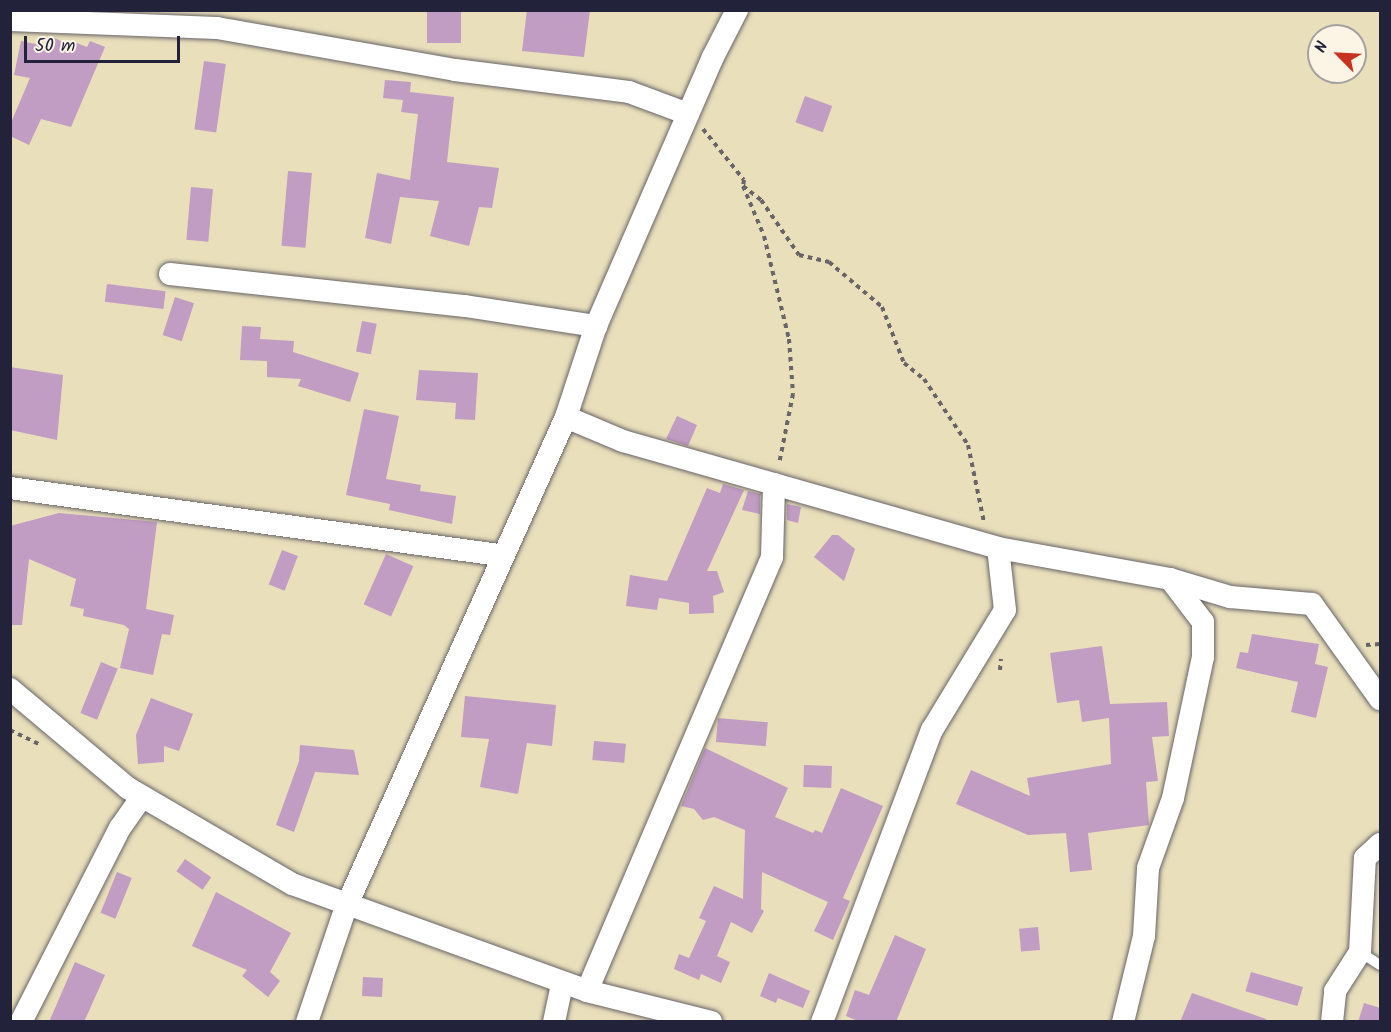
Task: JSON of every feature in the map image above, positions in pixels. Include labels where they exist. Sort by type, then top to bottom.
[{"type":"street","points":[[307,1022],[346,907],[502,555],[566,417],[596,326],[688,114],[737,10]]},
{"type":"street","points":[[10,20],[217,19],[454,70],[629,92],[688,114]]},
{"type":"street","points":[[171,274],[465,306],[596,326]]},
{"type":"street","points":[[566,417],[622,441],[993,546],[1170,579],[1230,597],[1312,604],[1380,699]]},
{"type":"street","points":[[587,991],[772,557],[774,484]]},
{"type":"street","points":[[10,488],[502,555]]},
{"type":"street","points":[[822,1022],[932,730],[1005,610],[993,546]]},
{"type":"street","points":[[1123,1022],[1144,936],[1148,868],[1173,798],[1203,657],[1203,622],[1170,579]]},
{"type":"street","points":[[10,689],[142,797],[292,884],[346,907],[562,983],[711,1022]]},
{"type":"street","points":[[21,1022],[120,828],[142,797]]},
{"type":"street","points":[[1332,1022],[1335,991],[1360,952],[1365,858],[1380,844]]},
{"type":"street","points":[[554,1022],[562,983]]},
{"type":"lane","points":[[1360,952],[1380,964]]},
{"type":"path","points":[[688,114],[720,147],[744,180],[743,186],[764,236],[789,339],[793,394],[774,484]]},
{"type":"path","points":[[743,186],[761,200],[799,255],[829,262],[882,307],[904,363],[924,379],[968,445],[993,546]]},
{"type":"building","points":[[427,10],[461,10],[461,43],[427,43]]},
{"type":"building","points":[[527,10],[590,10],[584,57],[522,51]]},
{"type":"building","points":[[50,36],[72,46],[74,42],[87,47],[90,41],[105,47],[71,127],[41,119],[29,145],[10,136],[10,125],[30,78],[14,75],[21,41],[45,46]]},
{"type":"building","points":[[204,61],[226,64],[216,132],[194,129]]},
{"type":"building","points":[[385,80],[411,82],[410,92],[454,97],[447,162],[499,168],[492,208],[479,207],[469,246],[430,236],[439,201],[400,197],[391,244],[365,238],[377,173],[410,180],[418,114],[401,112],[403,100],[383,98]]},
{"type":"building","points":[[805,96],[832,106],[823,132],[795,122]]},
{"type":"building","points":[[288,171],[312,173],[305,248],[281,246]]},
{"type":"building","points":[[191,187],[213,189],[208,242],[186,240]]},
{"type":"building","points":[[107,284],[166,291],[163,309],[105,302]]},
{"type":"building","points":[[175,297],[194,303],[182,341],[163,335]]},
{"type":"building","points":[[362,321],[377,324],[371,354],[356,351]]},
{"type":"building","points":[[242,326],[261,327],[260,339],[294,341],[293,352],[359,373],[350,402],[298,386],[301,379],[267,377],[267,361],[240,360]]},
{"type":"building","points":[[10,367],[63,375],[57,440],[10,430]]},
{"type":"building","points":[[419,370],[478,373],[475,420],[455,419],[456,403],[416,400]]},
{"type":"building","points":[[364,409],[399,416],[386,479],[421,485],[420,491],[456,496],[452,524],[389,510],[390,504],[346,495]]},
{"type":"building","points":[[677,416],[697,425],[688,446],[666,439]]},
{"type":"building","points":[[723,484],[744,490],[707,571],[717,571],[724,592],[713,596],[714,613],[689,614],[689,603],[659,598],[657,610],[626,606],[630,575],[667,581],[707,488],[720,493]]},
{"type":"building","points":[[748,491],[760,494],[760,514],[742,510]]},
{"type":"building","points":[[787,504],[801,507],[798,523],[787,520]]},
{"type":"building","points":[[59,513],[157,522],[146,609],[174,615],[170,635],[162,634],[153,675],[120,668],[129,629],[124,625],[83,616],[84,609],[70,606],[76,579],[29,559],[22,625],[10,625],[10,526]]},
{"type":"building","points":[[832,535],[838,535],[855,549],[844,581],[814,557]]},
{"type":"building","points":[[282,550],[298,556],[285,591],[269,585]]},
{"type":"building","points":[[386,554],[413,566],[391,616],[364,604]]},
{"type":"building","points":[[1252,634],[1319,644],[1315,664],[1328,667],[1316,718],[1291,712],[1298,682],[1236,668],[1240,652],[1248,653]]},
{"type":"building","points":[[1102,646],[1110,704],[1167,702],[1169,736],[1152,737],[1158,781],[1146,782],[1149,825],[1088,833],[1092,870],[1070,872],[1066,833],[1028,835],[956,804],[971,770],[1030,796],[1027,778],[1111,764],[1109,718],[1082,722],[1079,700],[1057,703],[1050,653]]},
{"type":"building","points":[[101,662],[118,669],[97,720],[80,713]]},
{"type":"building","points":[[465,696],[556,705],[552,746],[527,743],[518,794],[480,787],[489,739],[461,737]]},
{"type":"building","points":[[151,698],[193,714],[179,751],[164,746],[164,762],[138,764],[136,735]]},
{"type":"building","points":[[718,718],[768,722],[766,746],[716,742]]},
{"type":"building","points":[[594,741],[626,744],[624,763],[592,760]]},
{"type":"building","points":[[300,745],[354,750],[359,775],[315,772],[294,832],[276,825],[299,761]]},
{"type":"building","points":[[705,748],[788,788],[775,817],[813,833],[815,830],[822,833],[841,788],[883,806],[843,898],[850,901],[833,940],[814,931],[828,902],[762,872],[761,909],[764,911],[752,933],[731,922],[717,956],[730,962],[721,983],[701,974],[699,980],[674,969],[679,954],[689,958],[706,921],[699,918],[714,886],[743,899],[745,830],[714,817],[703,820],[694,809],[681,806]]},
{"type":"building","points":[[804,765],[832,766],[831,788],[803,787]]},
{"type":"building","points":[[185,859],[211,877],[203,890],[176,871]]},
{"type":"building","points":[[117,872],[132,878],[115,919],[101,913]]},
{"type":"building","points":[[216,892],[291,933],[270,972],[280,981],[268,997],[242,976],[247,970],[192,946]]},
{"type":"building","points":[[1038,927],[1040,950],[1021,952],[1019,929]]},
{"type":"building","points":[[895,935],[926,949],[896,1022],[860,1022],[846,1016],[855,990],[869,995]]},
{"type":"building","points":[[75,962],[105,975],[84,1022],[49,1022]]},
{"type":"building","points":[[1251,972],[1303,987],[1297,1006],[1245,991]]},
{"type":"building","points":[[769,973],[810,991],[803,1008],[778,998],[776,1003],[760,996]]},
{"type":"building","points":[[363,977],[383,978],[382,997],[362,996]]},
{"type":"building","points":[[1192,993],[1266,1019],[1265,1022],[1180,1022]]},
{"type":"building","points":[[1364,1003],[1380,1008],[1380,1022],[1358,1022]]}]
